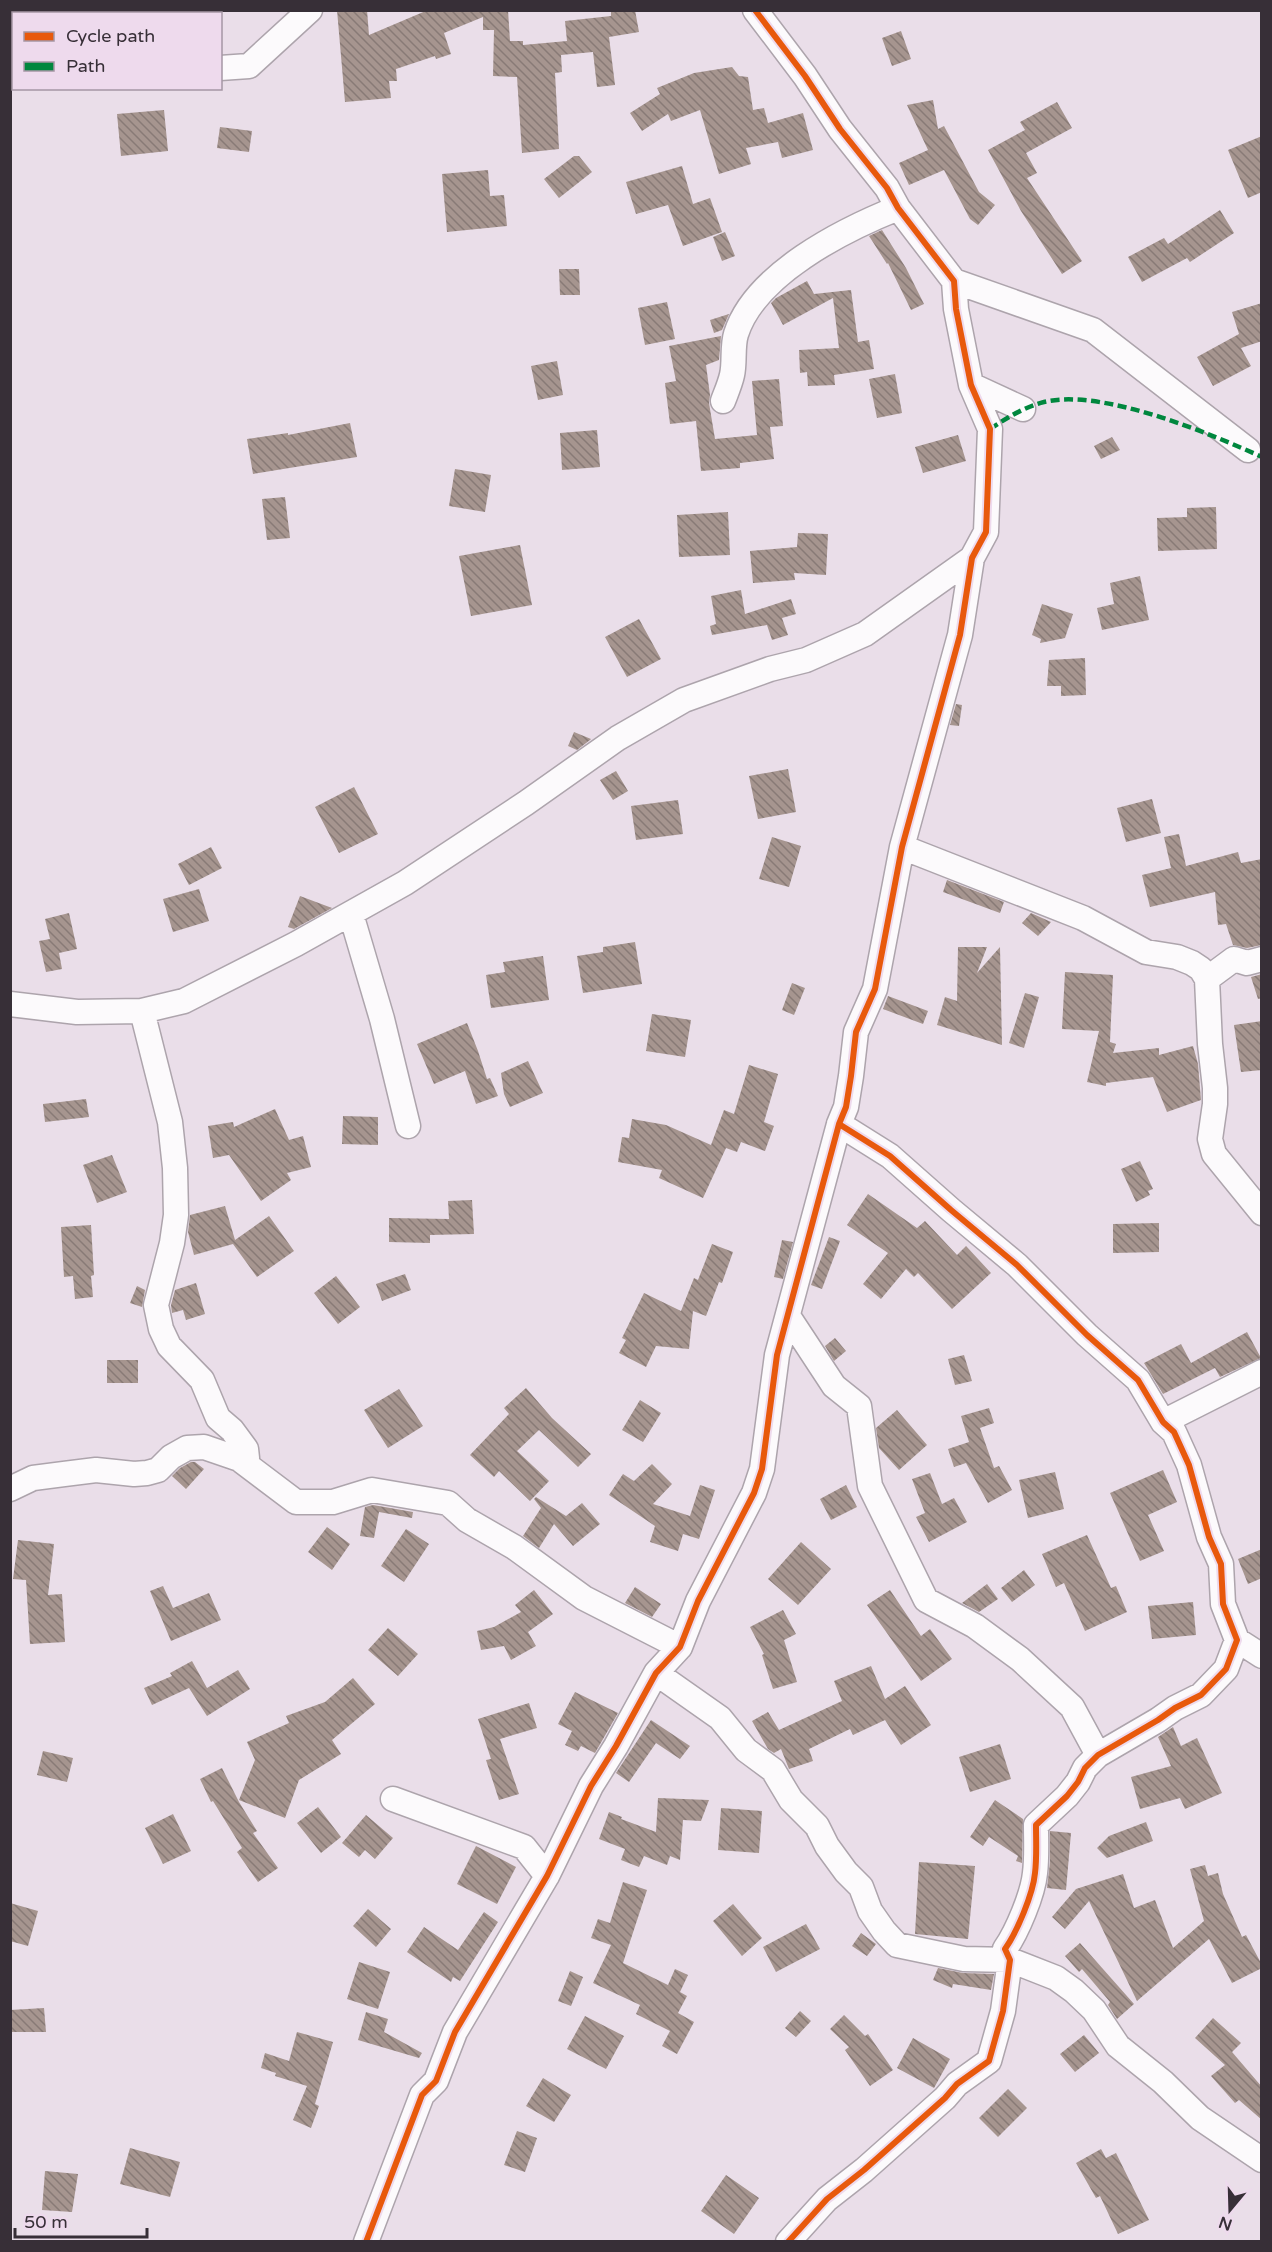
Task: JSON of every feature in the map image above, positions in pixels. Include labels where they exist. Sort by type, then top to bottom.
[{"type":"street","points":[[222,68],[249,66],[310,10]]},
{"type":"street","points":[[366,2241],[422,2095],[436,2081],[455,2032],[547,1876],[591,1786],[656,1673],[680,1647],[698,1601],[754,1493],[762,1468],[777,1355],[839,1124],[846,1107],[856,1032],[875,989],[902,847],[960,635],[972,558],[986,532],[990,429],[971,385],[956,309],[954,281],[898,207],[887,188],[840,129],[805,76],[755,10]]},
{"type":"street","points":[[723,401],[732,375],[736,334],[754,300],[774,279],[797,262],[869,220],[898,207]]},
{"type":"street","points":[[954,281],[1093,330],[1248,450]]},
{"type":"street","points":[[971,385],[1023,410]]},
{"type":"street","points":[[10,1004],[77,1012],[142,1011],[184,1001],[297,944],[451,854],[618,738],[684,700],[770,669],[807,660],[865,634],[972,558]]},
{"type":"street","points":[[902,847],[1083,918],[1146,952],[1177,957],[1201,969],[1207,979],[1215,1096],[1210,1139],[1214,1154],[1262,1213]]},
{"type":"street","points":[[351,914],[382,1019],[408,1125]]},
{"type":"street","points":[[1207,979],[1234,959],[1247,963],[1262,959]]},
{"type":"street","points":[[142,1011],[170,1122],[175,1168],[176,1215],[172,1243],[156,1305],[161,1329],[169,1346],[202,1380],[218,1418],[232,1430],[246,1449],[247,1458],[240,1459]]},
{"type":"street","points":[[839,1124],[890,1156],[1017,1265],[1087,1335],[1138,1380],[1163,1422],[1174,1432],[1189,1465],[1209,1537],[1221,1564],[1223,1604],[1237,1640],[1262,1656]]},
{"type":"street","points":[[788,1316],[834,1386],[859,1406],[870,1486],[926,1600],[975,1626],[1020,1659],[1072,1707],[1098,1755]]},
{"type":"street","points":[[1163,1422],[1262,1372]]},
{"type":"street","points":[[10,1488],[33,1478],[64,1473],[96,1470],[147,1473],[158,1470],[171,1457],[187,1448],[204,1448],[240,1459],[296,1502],[333,1502],[372,1490],[448,1503],[467,1520],[514,1547],[584,1598],[680,1647]]},
{"type":"street","points":[[788,2241],[827,2199],[864,2170],[945,2098],[957,2084],[989,2061],[1003,2011],[1010,1960],[1005,1949],[1013,1938],[1035,1876],[1036,1825],[1067,1796],[1085,1768],[1098,1755],[1174,1708],[1201,1695],[1226,1669],[1237,1640]]},
{"type":"street","points":[[656,1673],[720,1718],[746,1750],[773,1770],[791,1800],[817,1826],[833,1855],[861,1887],[870,1911],[884,1931],[897,1944],[964,1959],[1010,1960],[1056,1978],[1094,2010],[1118,2046],[1163,2082],[1200,2118],[1262,2160]]},
{"type":"street","points":[[393,1799],[524,1847],[547,1876]]},
{"type":"building","points":[[337,10],[367,10],[369,35],[428,10],[508,10],[510,41],[523,41],[523,45],[567,41],[565,21],[611,16],[611,10],[635,10],[639,32],[609,37],[615,85],[597,87],[593,52],[561,55],[562,72],[555,73],[559,149],[522,153],[517,77],[493,76],[494,30],[483,30],[483,17],[444,33],[451,54],[436,59],[435,56],[396,69],[397,81],[389,81],[391,98],[345,102]]},
{"type":"building","points":[[901,31],[911,59],[892,66],[882,38]]},
{"type":"building","points":[[732,67],[739,76],[748,77],[753,110],[764,108],[768,123],[803,113],[813,150],[782,158],[778,142],[746,148],[751,164],[719,174],[700,110],[671,121],[668,114],[642,131],[630,113],[660,94],[657,88],[694,73]]},
{"type":"building","points":[[933,100],[938,129],[944,126],[979,192],[995,205],[978,225],[970,219],[944,170],[909,185],[899,163],[928,150],[907,105]]},
{"type":"building","points":[[1057,102],[1072,128],[1026,153],[1037,173],[1027,178],[1082,261],[1062,274],[1021,211],[988,150],[1025,130],[1020,122]]},
{"type":"building","points":[[164,110],[168,151],[121,156],[117,114]]},
{"type":"building","points":[[220,127],[252,131],[249,152],[217,148]]},
{"type":"building","points":[[1262,136],[1262,192],[1248,198],[1228,150]]},
{"type":"building","points":[[574,156],[579,156],[592,172],[559,198],[544,179]]},
{"type":"building","points":[[682,166],[693,204],[710,198],[722,232],[683,246],[668,205],[636,214],[626,182]]},
{"type":"building","points":[[488,170],[490,196],[504,195],[507,226],[447,232],[442,174]]},
{"type":"building","points":[[1220,210],[1234,233],[1190,262],[1187,258],[1142,282],[1128,257],[1164,238],[1168,244]]},
{"type":"building","points":[[882,230],[906,268],[924,304],[911,310],[888,263],[869,236]]},
{"type":"building","points":[[725,232],[735,256],[722,261],[713,237]]},
{"type":"building","points":[[559,269],[579,269],[580,295],[560,295]]},
{"type":"building","points":[[807,281],[814,294],[851,290],[858,342],[869,340],[874,369],[834,375],[835,385],[808,386],[807,372],[800,373],[799,350],[839,348],[833,298],[783,325],[771,303]]},
{"type":"building","points":[[667,302],[675,339],[645,345],[638,308]]},
{"type":"building","points":[[1262,303],[1262,341],[1241,348],[1251,366],[1213,386],[1197,357],[1239,334],[1232,312]]},
{"type":"building","points":[[729,314],[722,330],[714,333],[710,320]]},
{"type":"building","points":[[721,336],[719,360],[706,365],[715,439],[757,435],[752,381],[779,379],[783,426],[770,427],[774,459],[740,463],[740,468],[701,471],[696,421],[670,424],[665,383],[676,381],[669,346]]},
{"type":"building","points":[[557,361],[563,395],[538,400],[531,366]]},
{"type":"building","points":[[895,374],[902,413],[877,418],[869,379]]},
{"type":"building","points":[[350,423],[357,457],[253,474],[247,439],[288,433],[288,435]]},
{"type":"building","points":[[597,430],[600,467],[562,470],[560,433]]},
{"type":"building","points":[[958,435],[966,461],[923,473],[915,447]]},
{"type":"building","points":[[1112,437],[1120,450],[1101,459],[1094,446]]},
{"type":"building","points":[[455,469],[491,475],[485,512],[449,506]]},
{"type":"building","points":[[285,497],[290,538],[267,540],[262,499]]},
{"type":"building","points":[[1216,507],[1217,549],[1158,551],[1157,518],[1187,517],[1187,508]]},
{"type":"building","points":[[728,512],[730,555],[679,557],[677,515]]},
{"type":"building","points":[[798,533],[828,534],[826,575],[794,573],[795,580],[753,583],[750,551],[797,547]]},
{"type":"building","points":[[520,545],[532,605],[471,616],[459,556]]},
{"type":"building","points":[[1140,576],[1149,620],[1102,630],[1097,608],[1114,604],[1110,583]]},
{"type":"building","points":[[741,590],[745,614],[791,599],[796,614],[782,618],[788,635],[772,640],[767,625],[712,635],[710,626],[716,624],[711,596]]},
{"type":"building","points":[[1042,604],[1073,614],[1065,638],[1040,643],[1041,639],[1032,635]]},
{"type":"building","points":[[639,619],[661,659],[627,677],[605,637]]},
{"type":"building","points":[[1085,658],[1086,695],[1061,696],[1061,686],[1047,686],[1049,660]]},
{"type":"building","points":[[956,704],[962,705],[959,726],[950,725]]},
{"type":"building","points":[[574,732],[591,739],[577,750],[568,746]]},
{"type":"building","points":[[788,769],[796,812],[758,819],[749,776]]},
{"type":"building","points":[[616,771],[628,791],[613,800],[600,780]]},
{"type":"building","points":[[354,787],[378,834],[339,853],[315,807]]},
{"type":"building","points":[[1152,799],[1161,833],[1126,842],[1117,808]]},
{"type":"building","points":[[678,800],[683,834],[636,840],[631,806]]},
{"type":"building","points":[[1179,834],[1186,866],[1238,852],[1241,863],[1262,859],[1262,945],[1247,948],[1233,945],[1226,924],[1218,925],[1215,892],[1150,907],[1142,875],[1171,868],[1164,837]]},
{"type":"building","points":[[772,837],[801,846],[789,887],[759,879]]},
{"type":"building","points":[[211,847],[222,868],[189,885],[178,864]]},
{"type":"building","points":[[947,880],[1004,902],[1000,913],[943,892]]},
{"type":"building","points":[[199,889],[209,921],[173,932],[163,899]]},
{"type":"building","points":[[300,896],[332,908],[294,929],[288,927]]},
{"type":"building","points":[[69,913],[77,949],[59,953],[62,969],[46,972],[39,941],[50,939],[45,919]]},
{"type":"building","points":[[1031,913],[1051,922],[1038,936],[1022,923]]},
{"type":"building","points":[[635,942],[642,984],[583,993],[577,956],[603,952],[603,947]]},
{"type":"building","points":[[958,947],[987,947],[977,973],[1000,947],[1002,1045],[937,1025],[945,997],[957,1001]]},
{"type":"building","points":[[543,956],[549,1000],[491,1008],[486,975],[505,972],[503,962]]},
{"type":"building","points":[[1065,972],[1113,975],[1110,1042],[1116,1044],[1113,1053],[1159,1048],[1159,1055],[1193,1046],[1198,1064],[1201,1100],[1167,1112],[1153,1077],[1106,1083],[1106,1086],[1087,1082],[1099,1031],[1062,1029]]},
{"type":"building","points":[[1262,974],[1262,998],[1258,999],[1251,977]]},
{"type":"building","points":[[792,983],[805,988],[794,1015],[782,1010]]},
{"type":"building","points":[[1025,993],[1039,997],[1024,1048],[1009,1043]]},
{"type":"building","points":[[888,996],[928,1011],[923,1024],[883,1009]]},
{"type":"building","points":[[652,1014],[691,1020],[685,1057],[646,1051]]},
{"type":"building","points":[[1262,1021],[1262,1070],[1241,1072],[1234,1025]]},
{"type":"building","points":[[467,1023],[487,1079],[490,1078],[498,1096],[476,1104],[465,1071],[434,1084],[417,1044]]},
{"type":"building","points":[[528,1061],[543,1093],[510,1107],[504,1094],[501,1073]]},
{"type":"building","points":[[749,1065],[778,1074],[764,1122],[774,1126],[765,1151],[741,1142],[737,1152],[726,1148],[703,1198],[659,1178],[662,1170],[618,1162],[622,1137],[629,1138],[632,1119],[666,1125],[711,1145],[724,1110],[734,1114]]},
{"type":"building","points":[[86,1099],[89,1117],[45,1122],[43,1104]]},
{"type":"building","points":[[275,1109],[289,1140],[303,1136],[311,1167],[287,1173],[291,1180],[261,1201],[229,1155],[213,1158],[208,1126],[233,1122],[234,1127]]},
{"type":"building","points":[[343,1116],[378,1117],[378,1145],[342,1144]]},
{"type":"building","points":[[112,1155],[127,1192],[97,1203],[83,1165]]},
{"type":"building","points":[[1140,1161],[1153,1189],[1148,1191],[1150,1195],[1136,1202],[1121,1169]]},
{"type":"building","points":[[868,1194],[917,1228],[925,1221],[957,1255],[966,1246],[991,1273],[952,1309],[918,1273],[914,1277],[906,1269],[881,1299],[863,1284],[888,1253],[847,1225]]},
{"type":"building","points":[[472,1200],[474,1234],[430,1235],[430,1243],[389,1242],[389,1218],[449,1219],[448,1201]]},
{"type":"building","points":[[225,1206],[235,1240],[269,1216],[294,1251],[257,1277],[233,1244],[194,1255],[188,1232],[190,1215]]},
{"type":"building","points":[[1159,1223],[1159,1252],[1113,1253],[1113,1224]]},
{"type":"building","points":[[91,1225],[93,1297],[75,1299],[73,1276],[64,1277],[61,1227]]},
{"type":"building","points":[[829,1237],[840,1241],[822,1289],[811,1285]]},
{"type":"building","points":[[782,1240],[793,1242],[783,1279],[774,1277]]},
{"type":"building","points":[[712,1244],[733,1252],[722,1283],[719,1282],[706,1316],[693,1311],[689,1349],[656,1346],[646,1367],[619,1353],[626,1340],[622,1338],[644,1293],[681,1311],[694,1278],[698,1280]]},
{"type":"building","points":[[405,1274],[411,1290],[382,1301],[376,1284]]},
{"type":"building","points":[[336,1276],[360,1307],[338,1324],[314,1293]]},
{"type":"building","points":[[196,1283],[205,1314],[186,1320],[183,1310],[172,1313],[171,1305],[175,1290]]},
{"type":"building","points":[[137,1286],[145,1290],[142,1307],[130,1303]]},
{"type":"building","points":[[1247,1332],[1261,1358],[1220,1377],[1215,1368],[1163,1394],[1144,1363],[1181,1344],[1191,1363]]},
{"type":"building","points":[[835,1338],[846,1351],[834,1361],[825,1346]]},
{"type":"building","points":[[964,1355],[972,1381],[955,1385],[948,1359]]},
{"type":"building","points":[[107,1360],[138,1360],[138,1383],[107,1383]]},
{"type":"building","points":[[526,1388],[552,1418],[591,1454],[578,1467],[539,1430],[517,1451],[549,1481],[530,1501],[499,1471],[494,1477],[470,1455],[509,1414],[504,1408]]},
{"type":"building","points":[[399,1389],[423,1426],[388,1448],[364,1410]]},
{"type":"building","points":[[640,1400],[661,1413],[643,1442],[622,1430]]},
{"type":"building","points":[[989,1408],[994,1423],[980,1428],[994,1468],[999,1466],[1012,1490],[988,1503],[966,1463],[954,1467],[948,1449],[969,1442],[961,1416]]},
{"type":"building","points":[[897,1410],[927,1445],[899,1470],[879,1448],[876,1428]]},
{"type":"building","points":[[191,1462],[195,1462],[204,1469],[186,1489],[172,1476]]},
{"type":"building","points":[[652,1464],[672,1484],[653,1504],[690,1516],[700,1485],[715,1490],[699,1539],[683,1534],[678,1551],[650,1542],[655,1526],[609,1495],[623,1474],[634,1481]]},
{"type":"building","points":[[1163,1470],[1177,1502],[1148,1515],[1164,1551],[1140,1561],[1110,1493]]},
{"type":"building","points":[[1055,1472],[1064,1509],[1028,1518],[1019,1480]]},
{"type":"building","points":[[930,1473],[942,1504],[954,1498],[967,1522],[929,1542],[916,1517],[925,1513],[912,1479]]},
{"type":"building","points":[[846,1485],[857,1507],[831,1520],[820,1499]]},
{"type":"building","points":[[536,1497],[566,1516],[582,1503],[600,1524],[573,1546],[554,1524],[539,1548],[523,1536],[541,1508],[534,1499]]},
{"type":"building","points":[[373,1505],[413,1512],[412,1518],[379,1512],[374,1538],[360,1536],[365,1507]]},
{"type":"building","points":[[327,1527],[350,1544],[332,1570],[308,1552]]},
{"type":"building","points":[[406,1529],[429,1544],[404,1582],[381,1566]]},
{"type":"building","points":[[1087,1535],[1111,1588],[1116,1586],[1127,1612],[1085,1631],[1064,1583],[1056,1587],[1042,1554]]},
{"type":"building","points":[[18,1540],[54,1544],[48,1595],[62,1594],[65,1642],[30,1644],[26,1580],[13,1579]]},
{"type":"building","points":[[801,1542],[831,1569],[798,1605],[768,1579]]},
{"type":"building","points":[[1262,1549],[1262,1578],[1248,1584],[1238,1559]]},
{"type":"building","points":[[1024,1570],[1035,1585],[1012,1602],[1001,1588]]},
{"type":"building","points":[[987,1584],[998,1599],[979,1612],[962,1603]]},
{"type":"building","points":[[163,1586],[173,1608],[209,1593],[221,1620],[171,1641],[150,1591]]},
{"type":"building","points":[[635,1587],[661,1604],[652,1617],[625,1603]]},
{"type":"building","points":[[534,1590],[553,1614],[528,1632],[536,1646],[511,1660],[504,1646],[481,1650],[477,1631],[494,1627],[521,1612],[515,1605]]},
{"type":"building","points":[[890,1590],[921,1636],[930,1629],[952,1659],[921,1681],[867,1605]]},
{"type":"building","points":[[1193,1602],[1196,1635],[1152,1639],[1148,1606]]},
{"type":"building","points":[[783,1610],[796,1634],[784,1640],[797,1682],[773,1689],[762,1655],[764,1654],[750,1627]]},
{"type":"building","points":[[388,1628],[418,1654],[398,1676],[368,1650]]},
{"type":"building","points":[[192,1661],[207,1688],[238,1670],[250,1689],[207,1716],[189,1688],[152,1705],[144,1688],[172,1676],[170,1673]]},
{"type":"building","points":[[871,1666],[885,1699],[905,1686],[931,1725],[901,1745],[885,1720],[853,1735],[850,1729],[809,1749],[813,1761],[789,1769],[781,1749],[774,1753],[768,1749],[752,1721],[768,1712],[779,1730],[842,1701],[834,1681]]},
{"type":"building","points":[[353,1678],[375,1704],[332,1740],[341,1754],[299,1780],[285,1818],[239,1800],[255,1760],[247,1742],[289,1723],[286,1716],[325,1702]]},
{"type":"building","points":[[575,1692],[618,1713],[595,1753],[581,1746],[578,1751],[565,1745],[572,1731],[558,1724]]},
{"type":"building","points":[[529,1703],[537,1728],[500,1739],[519,1794],[499,1800],[486,1760],[491,1759],[478,1719]]},
{"type":"building","points":[[651,1720],[690,1746],[680,1759],[656,1743],[629,1782],[616,1773]]},
{"type":"building","points":[[1173,1727],[1181,1746],[1197,1738],[1222,1793],[1185,1809],[1180,1798],[1140,1809],[1131,1777],[1171,1766],[1158,1737]]},
{"type":"building","points":[[1000,1744],[1011,1779],[970,1792],[959,1757]]},
{"type":"building","points":[[43,1751],[73,1758],[67,1782],[37,1775]]},
{"type":"building","points":[[222,1768],[257,1831],[253,1833],[278,1868],[258,1882],[237,1852],[242,1848],[213,1801],[211,1802],[200,1779]]},
{"type":"building","points":[[658,1798],[709,1800],[701,1821],[683,1820],[680,1860],[670,1856],[667,1865],[644,1856],[639,1867],[621,1860],[625,1849],[599,1839],[609,1812],[656,1832]]},
{"type":"building","points":[[995,1800],[1023,1819],[1022,1863],[1016,1861],[1018,1856],[989,1837],[983,1846],[970,1837]]},
{"type":"building","points":[[318,1807],[341,1837],[321,1853],[297,1823]]},
{"type":"building","points":[[721,1808],[762,1811],[759,1853],[718,1850]]},
{"type":"building","points":[[173,1814],[191,1851],[163,1864],[145,1828]]},
{"type":"building","points":[[366,1815],[393,1838],[375,1859],[365,1850],[359,1857],[342,1843]]},
{"type":"building","points":[[1146,1822],[1153,1841],[1107,1858],[1097,1848],[1109,1836]]},
{"type":"building","points":[[1050,1831],[1071,1833],[1066,1890],[1047,1888]]},
{"type":"building","points":[[476,1846],[516,1867],[497,1904],[457,1884]]},
{"type":"building","points":[[919,1862],[975,1866],[968,1939],[915,1934]]},
{"type":"building","points":[[1205,1865],[1208,1876],[1218,1873],[1223,1894],[1242,1937],[1246,1935],[1262,1965],[1262,1968],[1232,1983],[1209,1939],[1137,2001],[1089,1901],[1065,1929],[1052,1917],[1076,1889],[1123,1874],[1134,1908],[1155,1900],[1173,1948],[1204,1921],[1190,1869]]},
{"type":"building","points":[[623,1882],[647,1890],[623,1963],[668,1985],[675,1969],[688,1975],[680,1992],[687,1996],[678,2013],[694,2022],[677,2054],[662,2046],[670,2031],[636,2014],[640,2005],[593,1983],[611,1945],[591,1938],[598,1919],[610,1923]]},
{"type":"building","points":[[10,1903],[38,1911],[28,1946],[10,1941]]},
{"type":"building","points":[[733,1904],[762,1938],[742,1956],[713,1921]]},
{"type":"building","points":[[368,1909],[391,1929],[376,1947],[353,1926]]},
{"type":"building","points":[[484,1912],[498,1922],[460,1981],[453,1977],[451,1982],[407,1952],[424,1927],[458,1950]]},
{"type":"building","points":[[806,1924],[820,1949],[776,1972],[763,1947]]},
{"type":"building","points":[[861,1933],[876,1944],[867,1956],[852,1946]]},
{"type":"building","points":[[1080,1943],[1134,2004],[1117,2019],[1108,2005],[1110,2002],[1082,1969],[1079,1972],[1065,1956]]},
{"type":"building","points":[[359,1962],[390,1972],[378,2009],[347,1999]]},
{"type":"building","points":[[938,1968],[963,1973],[994,1974],[991,1990],[953,1984],[952,1988],[933,1980]]},
{"type":"building","points":[[570,1971],[583,1977],[571,2006],[558,2001]]},
{"type":"building","points":[[44,2008],[46,2032],[10,2032],[10,2010]]},
{"type":"building","points":[[800,2011],[811,2021],[796,2037],[785,2028]]},
{"type":"building","points":[[366,2012],[388,2019],[384,2032],[422,2053],[419,2058],[358,2040]]},
{"type":"building","points":[[844,2015],[865,2036],[868,2034],[893,2070],[870,2086],[845,2050],[849,2047],[830,2029]]},
{"type":"building","points":[[585,2016],[624,2036],[606,2069],[567,2049]]},
{"type":"building","points":[[1213,2018],[1241,2043],[1232,2052],[1262,2087],[1262,2120],[1239,2100],[1235,2103],[1211,2076],[1225,2065],[1195,2038]]},
{"type":"building","points":[[297,2032],[333,2042],[315,2104],[319,2106],[311,2128],[293,2120],[307,2086],[275,2076],[276,2073],[261,2068],[265,2053],[289,2061]]},
{"type":"building","points":[[1084,2035],[1099,2053],[1075,2072],[1060,2054]]},
{"type":"building","points":[[913,2038],[950,2059],[934,2088],[897,2068]]},
{"type":"building","points":[[543,2078],[571,2095],[554,2122],[526,2106]]},
{"type":"building","points":[[1008,2089],[1027,2108],[998,2137],[979,2118]]},
{"type":"building","points":[[517,2131],[537,2138],[525,2172],[504,2165]]},
{"type":"building","points":[[130,2148],[180,2162],[170,2197],[120,2184]]},
{"type":"building","points":[[1101,2149],[1106,2158],[1116,2153],[1149,2220],[1118,2234],[1100,2196],[1096,2198],[1076,2163]]},
{"type":"building","points":[[45,2171],[78,2174],[72,2212],[42,2210]]},
{"type":"building","points":[[726,2175],[759,2198],[734,2234],[701,2211]]},
{"type":"marked path","points":[[990,429],[1009,417],[1044,402],[1068,399],[1095,401],[1185,425],[1262,457]]},
{"type":"cycle path","points":[[366,2242],[422,2095],[436,2081],[455,2032],[547,1876],[591,1786],[656,1673],[680,1647],[698,1601],[754,1493],[762,1469],[777,1355],[839,1124],[846,1107],[856,1032],[875,989],[902,847],[960,635],[972,558],[986,532],[990,429],[971,385],[956,309],[954,281],[898,208],[887,188],[840,129],[805,76],[755,10]]},
{"type":"cycle path","points":[[788,2242],[827,2199],[864,2170],[945,2098],[957,2084],[989,2061],[1003,2011],[1010,1960],[1005,1949],[1024,1912],[1034,1882],[1036,1825],[1067,1796],[1085,1768],[1098,1755],[1175,1708],[1201,1695],[1226,1669],[1237,1640],[1223,1604],[1221,1564],[1209,1537],[1189,1465],[1174,1432],[1163,1422],[1138,1380],[1087,1335],[1017,1265],[890,1156],[839,1124]]}]
